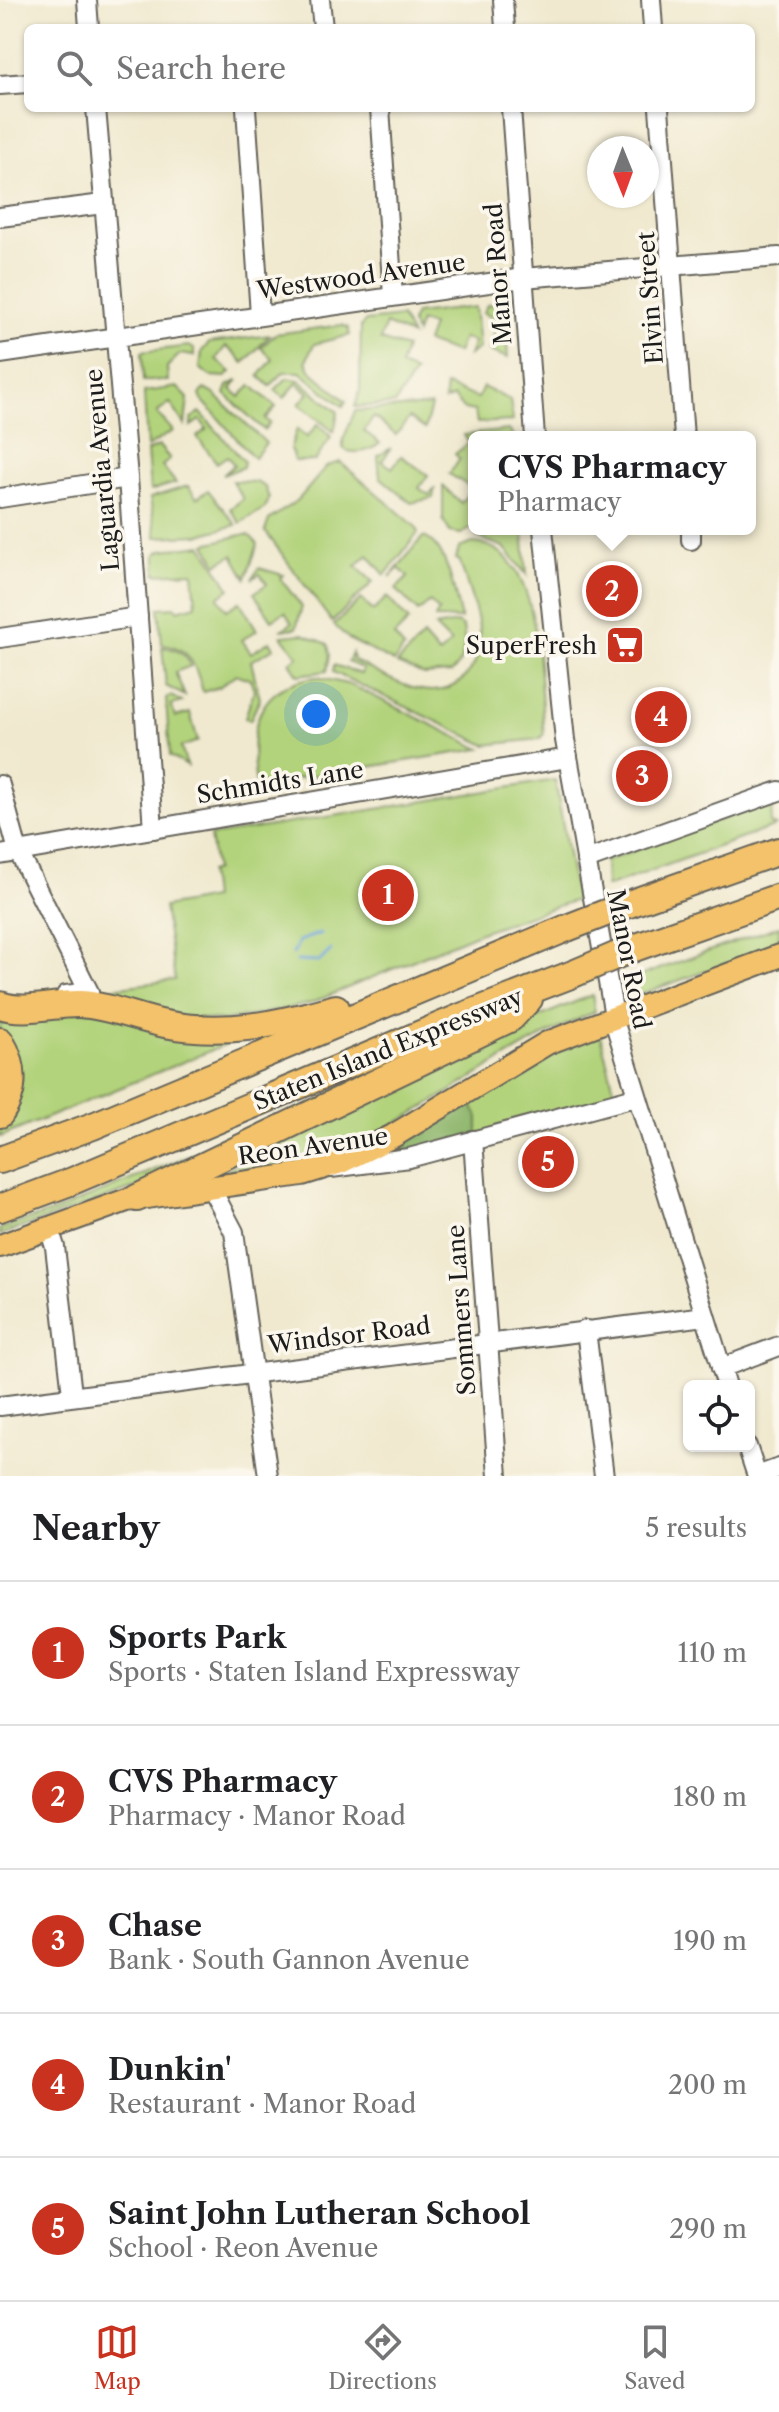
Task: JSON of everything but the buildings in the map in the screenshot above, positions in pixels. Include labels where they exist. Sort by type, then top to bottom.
[{"type":"highway","name":"Staten Island Expressway","points":[[0,1160],[93,1126],[443,977],[626,905],[779,851]]},
{"type":"highway","name":"Staten Island Expressway","points":[[0,1208],[80,1179],[449,1022],[634,948],[779,897]]},
{"type":"highway","points":[[0,1003],[26,1008],[80,1004],[175,1026],[244,1029],[287,1021],[443,977]]},
{"type":"highway","points":[[137,1198],[511,1018],[543,986]]},
{"type":"highway","points":[[0,1041],[12,1075],[9,1097],[0,1114]]},
{"type":"main road","points":[[324,1168],[375,1146],[547,1043],[779,956]]},
{"type":"main road","name":"Reon Avenue","points":[[0,1246],[137,1198],[324,1168]]},
{"type":"street","points":[[87,0],[89,24]]},
{"type":"street","points":[[320,0],[323,24]]},
{"type":"street","points":[[503,0],[505,24]]},
{"type":"street","points":[[651,0],[653,24]]},
{"type":"street","points":[[0,85],[24,83]]},
{"type":"street","name":"Laguardia Avenue","points":[[96,112],[128,478],[153,829]]},
{"type":"street","points":[[246,112],[260,315]]},
{"type":"street","points":[[380,112],[393,296]]},
{"type":"street","name":"Manor Road","points":[[511,112],[535,431]]},
{"type":"street","name":"Elvin Street","points":[[659,112],[684,431]]},
{"type":"street","points":[[0,217],[103,204]]},
{"type":"street","name":"Westwood Avenue","points":[[0,354],[523,278],[779,257]]},
{"type":"street","points":[[0,498],[128,478]]},
{"type":"street","name":"Manor Road","points":[[544,535],[568,758],[614,1016],[635,1097],[724,1377]]},
{"type":"street","points":[[0,638],[138,617]]},
{"type":"street","name":"Schmidts Lane","points":[[9,853],[568,758]]},
{"type":"street","points":[[0,785],[9,853],[89,992],[0,1003]]},
{"type":"street","points":[[586,860],[779,791]]},
{"type":"street","name":"Reon Avenue","points":[[324,1168],[377,1164],[635,1097]]},
{"type":"street","name":"Sommers Lane","points":[[473,1140],[498,1476]]},
{"type":"street","points":[[211,1188],[234,1232],[268,1476]]},
{"type":"street","points":[[49,1228],[55,1247],[72,1394]]},
{"type":"street","name":"Windsor Road","points":[[0,1406],[72,1394],[705,1316]]},
{"type":"street","points":[[586,1330],[604,1476]]},
{"type":"street","points":[[724,1377],[779,1346]]},
{"type":"street","points":[[749,1452],[757,1476],[779,1468]]},
{"type":"green space","points":[[487,305],[504,305],[508,358],[489,351],[499,321],[483,313]]},
{"type":"green space","points":[[475,307],[479,348],[469,355],[474,342],[463,338],[457,353],[426,342],[432,326],[420,322],[416,334],[411,322],[416,314]]},
{"type":"green space","points":[[401,317],[412,336],[386,324],[380,340],[406,348],[400,366],[415,372],[395,404],[355,407],[360,390],[361,326],[366,321]]},
{"type":"green space","points":[[342,325],[348,328],[350,335],[314,344],[306,361],[310,370],[346,401],[343,406],[300,372],[284,372],[270,386],[259,376],[273,359],[261,348],[275,334]]},
{"type":"green space","points":[[270,335],[244,363],[226,346],[216,359],[231,372],[226,377],[210,376],[200,368],[202,351],[209,343]]},
{"type":"green space","points":[[189,346],[194,349],[194,356],[180,354],[167,367],[168,381],[143,381],[142,352]]},
{"type":"green space","points":[[287,378],[299,380],[338,412],[334,432],[299,404],[309,393],[297,383],[284,398],[275,390]]},
{"type":"green space","points":[[239,380],[231,389],[240,397],[251,385],[276,407],[265,419],[270,423],[264,430],[225,394],[228,386]]},
{"type":"green space","points":[[446,386],[478,398],[483,387],[510,400],[513,421],[477,423],[475,411],[463,409],[454,397],[444,401]]},
{"type":"green space","points":[[177,387],[188,398],[185,425],[170,403],[157,413],[173,431],[147,447],[144,392]]},
{"type":"green space","points":[[204,389],[213,393],[266,443],[254,458],[202,400],[200,395]]},
{"type":"green space","points":[[431,406],[425,429],[409,418],[396,435],[374,417],[364,431],[380,443],[362,452],[343,448],[343,440],[355,411]]},
{"type":"green space","points":[[200,412],[244,461],[243,467],[223,475],[234,465],[227,456],[217,463],[197,437],[207,429],[200,420],[191,426],[192,418]]},
{"type":"green space","points":[[318,424],[331,437],[315,461],[295,461],[290,449],[297,429],[307,437]]},
{"type":"green space","points":[[468,444],[468,486],[449,474],[460,459],[455,454]]},
{"type":"green space","points":[[159,446],[170,459],[162,466],[176,483],[150,491],[147,451]]},
{"type":"green space","points":[[391,448],[382,461],[392,468],[401,456],[428,475],[419,488],[429,495],[435,487],[433,498],[411,503],[380,477],[378,456]]},
{"type":"green space","points":[[340,462],[416,527],[418,533],[385,575],[368,555],[356,566],[373,582],[332,622],[265,531],[269,520],[299,499],[327,466]]},
{"type":"green space","points":[[232,481],[256,482],[265,487],[269,498],[265,508],[240,523],[230,509],[243,499]]},
{"type":"green space","points":[[188,486],[197,498],[208,490],[236,525],[200,535],[156,537],[150,498]]},
{"type":"green space","points":[[443,486],[461,503],[468,493],[468,530],[461,534],[450,532],[443,520]]},
{"type":"green space","points":[[249,535],[258,544],[246,578],[233,555],[217,564],[206,544]]},
{"type":"green space","points":[[524,535],[527,575],[504,547],[477,537]]},
{"type":"green space","points":[[423,537],[432,542],[444,560],[461,619],[435,618],[439,611],[430,602],[418,612],[396,589],[408,577],[399,568],[390,577]]},
{"type":"green space","points":[[473,543],[496,550],[514,567],[526,591],[538,652],[544,734],[539,739],[486,745],[333,672],[334,665],[361,674],[363,669],[348,662],[352,653],[353,660],[393,681],[422,690],[437,691],[463,679],[475,661],[480,640],[478,620],[460,561],[456,559],[459,548]]},
{"type":"green space","points":[[202,545],[230,589],[218,597],[227,610],[240,602],[257,630],[242,640],[251,653],[270,641],[274,648],[251,661],[260,699],[250,720],[245,718],[254,690],[250,679],[236,674],[219,687],[203,692],[195,667],[186,654],[162,644],[159,608],[176,607],[177,610],[196,605],[193,572],[156,574],[156,554],[162,550]]},
{"type":"green space","points":[[259,568],[283,575],[280,578],[302,607],[296,628],[281,630],[292,623],[285,612],[272,620],[254,593],[267,584],[260,574],[252,579]]},
{"type":"green space","points":[[387,597],[409,621],[394,636],[404,648],[394,662],[350,640],[334,625],[361,599],[373,611]]},
{"type":"green space","points":[[457,623],[463,627],[464,646],[462,658],[451,673],[424,675],[397,664],[423,636],[439,654],[451,643],[435,627]]},
{"type":"green space","points":[[303,634],[328,644],[330,655],[327,671],[298,675],[290,662],[298,656],[282,636]]},
{"type":"green space","points":[[162,647],[180,652],[189,661],[191,666],[175,672],[185,696],[166,686]]},
{"type":"green space","points":[[317,677],[351,685],[481,749],[256,785],[255,730],[267,701],[279,690]]},
{"type":"green space","points":[[171,696],[182,702],[171,705],[175,717],[190,713],[198,741],[181,747],[187,766],[170,756],[166,699]]},
{"type":"green space","points":[[555,780],[576,900],[483,931],[309,1004],[224,1021],[24,1002],[101,994],[104,989],[175,980],[164,907],[212,898],[209,872],[215,870],[210,836]]},
{"type":"green space","points":[[779,799],[779,803],[773,805],[770,824],[776,826],[606,887],[605,861]]},
{"type":"green space","points":[[779,926],[779,945],[630,998],[623,982]]},
{"type":"green space","points":[[592,995],[595,1012],[530,1044],[374,1135],[341,1150],[299,1163],[227,1176],[220,1173],[490,1037]]},
{"type":"green space","points":[[93,1010],[249,1035],[0,1137],[0,1014]]},
{"type":"green space","points":[[599,1031],[616,1096],[478,1134],[468,1099],[548,1051]]},
{"type":"green space","points":[[342,1092],[195,1167],[0,1235],[0,1229],[58,1210]]},
{"type":"green space","points":[[468,1099],[478,1116],[478,1134],[373,1159]]},
{"type":"waterway","points":[[293,954],[299,941],[321,933]]},
{"type":"waterway","points":[[297,961],[319,962],[331,950]]},
{"type":"place","name":"CVS Pharmacy","points":[[612,591]]},
{"type":"place","name":"SuperFresh","points":[[625,645]]},
{"type":"place","name":"Dunkin'","points":[[661,717]]},
{"type":"place","name":"Chase","points":[[642,776]]},
{"type":"place","name":"Sports Park","points":[[388,895]]},
{"type":"place","name":"Saint John Lutheran School","points":[[548,1162]]}]
